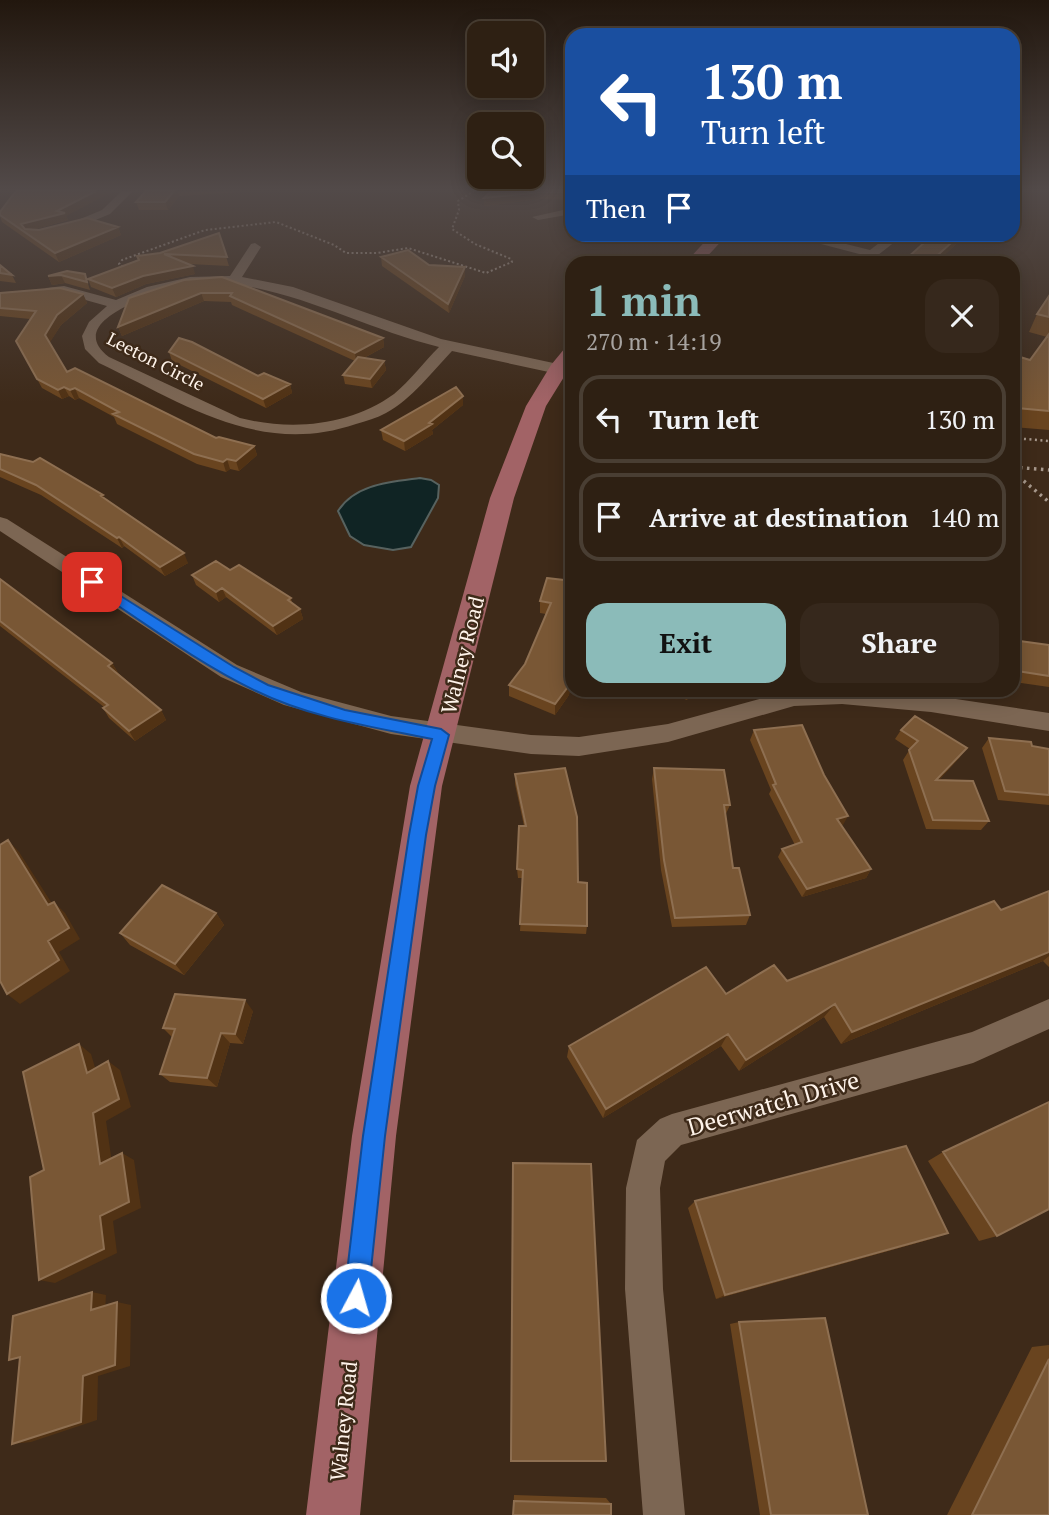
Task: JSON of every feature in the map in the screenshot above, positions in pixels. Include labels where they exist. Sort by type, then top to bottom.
[{"type":"main road","name":"Walney Road","points":[[332,1515],[374,1136],[426,786],[502,498],[536,406],[565,371]]},
{"type":"street","points":[[235,278],[246,262]]},
{"type":"street","name":"Leeton Circle","points":[[448,346],[402,395],[364,417],[313,429],[261,428],[222,415],[104,360],[94,353],[89,345],[91,330],[106,313],[144,293],[181,283],[235,278],[273,284],[401,332],[448,346],[565,371]]},
{"type":"street","points":[[38,293],[64,290],[118,305]]},
{"type":"street","points":[[0,523],[229,671],[302,704],[345,716],[441,735],[569,747],[671,732],[753,708],[805,697]]},
{"type":"street","points":[[844,697],[912,699],[1049,722]]},
{"type":"street","name":"Deerwatch Drive","points":[[664,1515],[644,1289],[643,1188],[649,1152],[672,1131],[973,1048],[1049,1014]]},
{"type":"path","points":[[124,262],[119,264],[130,271]]},
{"type":"path","points":[[451,262],[486,273],[512,262]]},
{"type":"path","points":[[1020,439],[1049,441]]},
{"type":"path","points":[[1020,468],[1049,470]]},
{"type":"path","points":[[1020,478],[1049,502]]},
{"type":"water","points":[[420,478],[439,485],[438,498],[411,547],[393,550],[364,545],[350,536],[338,511],[345,502],[374,486]]},
{"type":"building","points":[[134,262],[183,262],[193,266],[143,276],[112,288],[88,279]]},
{"type":"building","points":[[388,262],[424,262],[429,265],[465,267],[448,304]]},
{"type":"building","points":[[0,265],[12,275],[0,273]]},
{"type":"building","points":[[67,271],[85,274],[87,282],[61,275],[48,276]]},
{"type":"building","points":[[222,277],[383,338],[355,353],[230,296],[232,293],[201,293],[118,327],[129,298],[184,280]]},
{"type":"building","points":[[60,288],[83,294],[57,315],[45,335],[67,372],[75,368],[216,438],[254,446],[236,461],[227,459],[223,462],[194,454],[113,414],[119,412],[75,388],[70,390],[64,387],[58,390],[37,379],[16,341],[36,311],[0,308],[0,293]]},
{"type":"building","points":[[1049,296],[1049,317],[1037,314]]},
{"type":"building","points":[[1049,334],[1049,411],[1020,408],[1020,357],[1030,360]]},
{"type":"building","points":[[179,338],[258,376],[264,373],[290,384],[263,399],[169,352]]},
{"type":"building","points":[[358,357],[384,361],[370,379],[343,375]]},
{"type":"building","points":[[456,387],[463,396],[429,423],[432,424],[404,441],[381,430]]},
{"type":"building","points":[[0,454],[33,462],[40,458],[103,495],[101,496],[184,553],[160,567],[119,537],[36,485],[0,469]]},
{"type":"building","points":[[216,561],[230,570],[239,565],[291,598],[288,600],[300,609],[273,626],[222,588],[216,592],[192,575]]},
{"type":"building","points":[[547,578],[565,580],[565,691],[555,704],[509,685],[525,664],[551,603],[540,601]]},
{"type":"building","points":[[0,579],[112,663],[108,666],[161,710],[129,731],[103,708],[108,705],[0,621]]},
{"type":"building","points":[[1020,641],[1049,645],[1049,676],[1020,671]]},
{"type":"building","points":[[915,716],[967,748],[936,780],[973,781],[989,821],[933,820],[909,750],[918,741],[901,730]]},
{"type":"building","points":[[802,725],[824,775],[848,816],[837,819],[871,869],[807,889],[782,849],[802,842],[773,785],[776,784],[754,730]]},
{"type":"building","points":[[989,738],[1031,742],[1032,746],[1049,749],[1049,795],[1005,791]]},
{"type":"building","points":[[565,768],[577,817],[578,882],[587,883],[587,926],[520,924],[523,870],[517,869],[519,826],[526,826],[515,774]]},
{"type":"building","points":[[654,768],[724,770],[730,805],[724,805],[733,868],[739,868],[750,915],[675,918],[664,860]]},
{"type":"building","points":[[8,840],[48,905],[54,902],[69,928],[48,941],[59,960],[7,994],[0,981],[0,845]]},
{"type":"building","points":[[162,885],[216,913],[175,964],[120,933]]},
{"type":"building","points":[[1049,891],[1049,952],[852,1032],[835,1004],[746,1060],[728,1034],[606,1109],[569,1046],[706,967],[726,994],[774,965],[787,981],[994,901],[1001,910]]},
{"type":"building","points":[[175,994],[245,1000],[235,1034],[221,1033],[207,1078],[160,1074],[175,1029],[163,1028]]},
{"type":"building","points":[[79,1044],[87,1073],[108,1061],[119,1099],[93,1113],[100,1164],[122,1153],[129,1202],[100,1216],[104,1249],[39,1280],[30,1177],[44,1170],[23,1072]]},
{"type":"building","points":[[1049,1102],[1049,1209],[997,1236],[943,1152]]},
{"type":"building","points":[[906,1146],[948,1233],[725,1295],[695,1201]]},
{"type":"building","points":[[513,1163],[591,1164],[606,1461],[511,1461]]},
{"type":"building","points":[[92,1292],[91,1310],[117,1302],[115,1365],[83,1376],[81,1422],[12,1444],[20,1357],[9,1360],[13,1316]]},
{"type":"building","points":[[825,1318],[868,1515],[771,1515],[739,1322]]},
{"type":"building","points":[[1049,1359],[1049,1515],[972,1515]]},
{"type":"building","points":[[514,1501],[611,1504],[611,1515],[513,1515]]},
{"type":"route","points":[[92,582],[229,671],[263,688],[302,704],[345,716],[441,735],[426,786],[417,835],[374,1136],[356,1298]]}]
